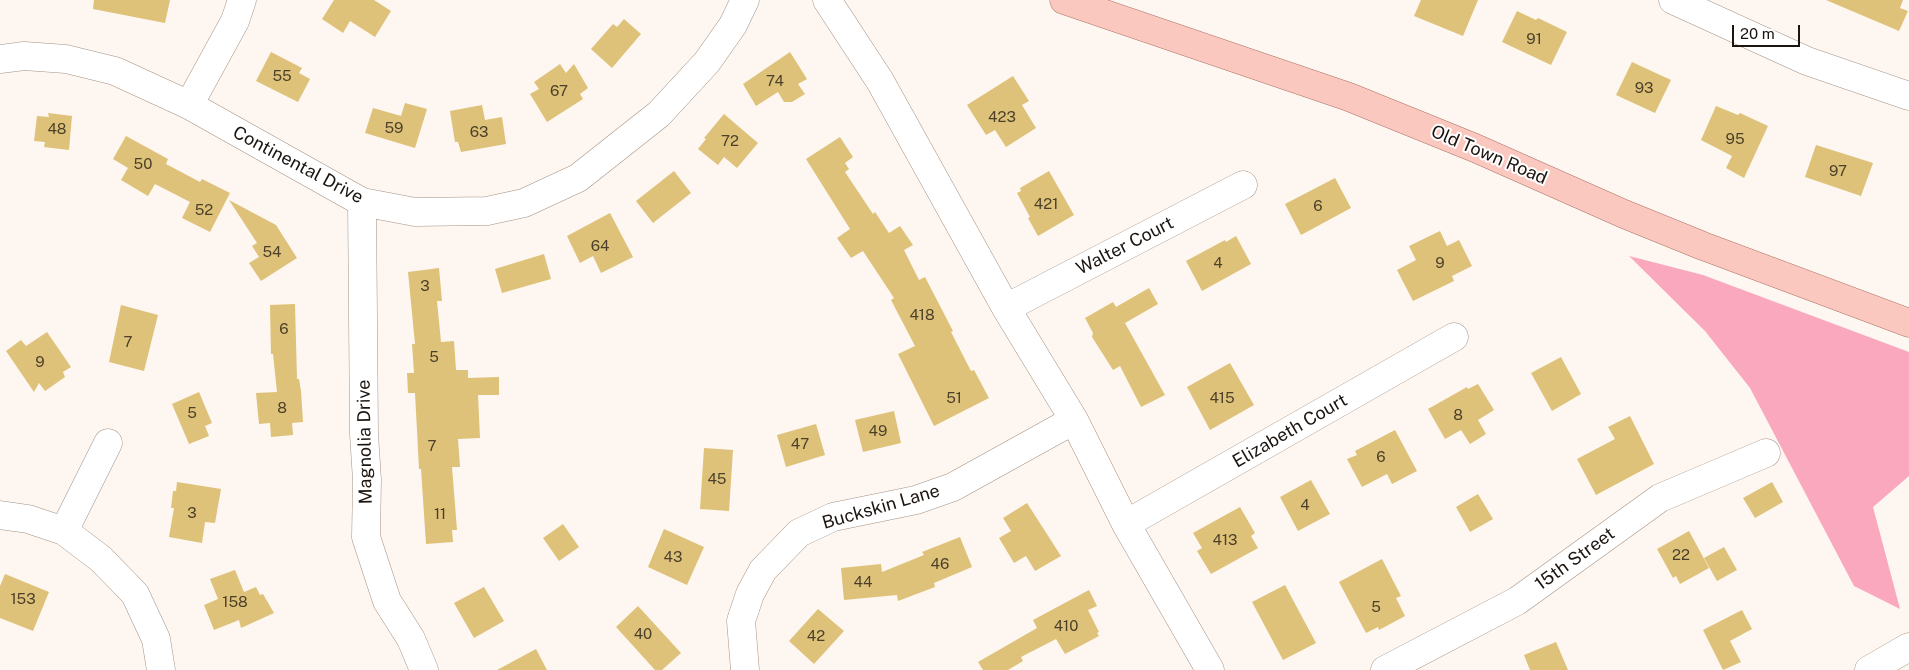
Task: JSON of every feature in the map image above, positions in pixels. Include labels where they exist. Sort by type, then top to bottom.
[{"type":"main road","name":"Old Town Road","points":[[1064,0],[1349,97],[1475,148],[1624,214],[1703,246],[1909,323]]},
{"type":"street","points":[[0,59],[24,56],[66,59],[115,71],[189,105],[235,21],[242,0]]},
{"type":"street","name":"Continental Drive","points":[[189,105],[362,202],[415,212],[487,211],[524,203],[578,178],[659,114],[707,62],[733,25],[746,0]]},
{"type":"street","points":[[827,0],[880,81],[1006,308],[1074,420],[1126,524],[1210,670]]},
{"type":"street","points":[[1673,0],[1807,61],[1909,96]]},
{"type":"street","name":"Walter Court","points":[[1006,308],[1243,185]]},
{"type":"street","name":"Magnolia Drive","points":[[362,202],[364,434],[367,480],[366,537],[387,602],[412,639],[424,670]]},
{"type":"street","name":"Elizabeth Court","points":[[1126,524],[1454,337]]},
{"type":"street","name":"Buckskin Lane","points":[[746,670],[741,621],[750,594],[763,570],[799,533],[832,517],[916,500],[953,486],[1074,420]]},
{"type":"street","points":[[64,530],[108,443]]},
{"type":"street","name":"15th Street","points":[[1385,670],[1518,601],[1660,498],[1766,453]]},
{"type":"street","points":[[0,515],[28,519],[64,530],[102,559],[135,594],[156,639],[161,670]]},
{"type":"street","points":[[1869,670],[1909,647]]},
{"type":"shaded area","points":[[1629,256],[1703,275],[1909,352],[1909,476],[1873,507],[1900,609],[1854,586],[1750,388],[1705,331]]},
{"type":"building","points":[[94,0],[170,0],[165,23],[93,9]]},
{"type":"building","points":[[334,0],[374,0],[391,11],[375,37],[350,21],[343,33],[322,19]]},
{"type":"building","points":[[1421,0],[1478,0],[1463,36],[1414,16]]},
{"type":"building","points":[[1826,0],[1903,0],[1900,8],[1908,11],[1899,31]]},
{"type":"building","points":[[1517,11],[1536,20],[1538,18],[1567,32],[1551,65],[1502,42]]},
{"type":"building","points":[[624,19],[641,34],[612,68],[591,49],[613,24],[617,27]]},
{"type":"building","points":[[271,52],[302,68],[299,73],[310,79],[298,102],[256,81]]},
{"type":"building","points":[[790,52],[807,79],[798,84],[805,94],[792,102],[784,102],[778,92],[756,106],[743,84]]},
{"type":"building","points":[[1632,62],[1671,80],[1655,113],[1616,95]]},
{"type":"building","points":[[560,64],[566,73],[574,64],[588,88],[580,94],[583,99],[547,122],[530,94],[539,89],[534,82]]},
{"type":"building","points":[[1013,76],[1029,101],[1022,105],[1036,128],[1006,147],[995,130],[986,135],[967,105]]},
{"type":"building","points":[[405,103],[427,109],[415,148],[365,133],[373,108],[401,116]]},
{"type":"building","points":[[482,105],[485,120],[502,117],[506,144],[461,152],[458,142],[455,142],[450,111]]},
{"type":"building","points":[[1716,106],[1738,115],[1740,113],[1768,126],[1744,178],[1726,168],[1732,156],[1701,140]]},
{"type":"building","points":[[48,113],[72,116],[69,150],[44,147],[45,142],[34,141],[37,116],[49,117]]},
{"type":"building","points":[[724,114],[758,143],[737,168],[724,157],[718,165],[698,149],[706,139],[704,138]]},
{"type":"building","points":[[126,136],[168,159],[166,164],[200,182],[202,179],[230,193],[210,232],[182,218],[190,202],[155,184],[148,196],[121,180],[128,168],[113,159]]},
{"type":"building","points":[[840,137],[853,157],[845,163],[849,169],[845,172],[873,214],[875,212],[889,233],[900,226],[913,245],[904,250],[919,280],[925,277],[971,371],[974,370],[989,398],[934,426],[898,354],[915,346],[891,300],[894,298],[863,251],[851,258],[837,238],[850,229],[806,159]]},
{"type":"building","points":[[1816,145],[1873,163],[1861,196],[1805,177]]},
{"type":"building","points":[[674,171],[691,193],[653,223],[636,201]]},
{"type":"building","points":[[1049,171],[1074,215],[1038,236],[1017,193],[1021,191],[1020,188]]},
{"type":"building","points":[[1335,178],[1351,208],[1301,235],[1285,204]]},
{"type":"building","points":[[229,200],[276,225],[297,258],[261,281],[249,263],[259,257],[252,246],[257,243]]},
{"type":"building","points":[[610,213],[633,257],[601,273],[593,256],[580,263],[567,236]]},
{"type":"building","points":[[1440,231],[1447,246],[1459,240],[1472,266],[1452,276],[1454,281],[1413,301],[1397,270],[1416,260],[1409,246]]},
{"type":"building","points":[[1236,236],[1251,264],[1202,291],[1186,261]]},
{"type":"building","points":[[544,254],[551,279],[502,293],[495,269]]},
{"type":"building","points":[[439,268],[442,301],[437,301],[441,342],[454,341],[456,370],[468,370],[468,378],[499,377],[499,395],[478,395],[480,438],[458,439],[460,467],[452,467],[457,530],[452,530],[453,542],[426,544],[421,469],[419,469],[415,393],[408,393],[407,373],[414,373],[412,344],[415,344],[408,272]]},
{"type":"building","points":[[1149,288],[1158,304],[1125,323],[1165,395],[1141,407],[1120,366],[1113,370],[1092,337],[1093,333],[1085,318],[1113,302],[1116,307]]},
{"type":"building","points":[[295,304],[297,379],[299,379],[301,391],[303,422],[292,423],[293,435],[271,437],[270,423],[259,424],[256,393],[277,392],[273,354],[271,354],[270,305]]},
{"type":"building","points":[[121,305],[158,315],[144,371],[109,362]]},
{"type":"building","points":[[47,332],[71,367],[63,372],[65,377],[45,391],[39,383],[34,392],[6,351],[21,340],[26,346]]},
{"type":"building","points":[[1561,357],[1581,394],[1552,411],[1531,373]]},
{"type":"building","points":[[1230,363],[1254,405],[1210,430],[1187,387]]},
{"type":"building","points":[[1478,384],[1494,410],[1478,420],[1486,434],[1470,444],[1461,430],[1445,439],[1428,409],[1467,387],[1468,389]]},
{"type":"building","points":[[199,392],[212,423],[205,426],[209,436],[189,444],[172,404]]},
{"type":"building","points":[[894,411],[901,443],[863,452],[855,420]]},
{"type":"building","points":[[1630,416],[1654,464],[1596,495],[1577,459],[1615,439],[1608,427]]},
{"type":"building","points":[[816,424],[825,455],[786,467],[777,435]]},
{"type":"building","points":[[1395,430],[1417,471],[1392,484],[1387,474],[1362,487],[1347,459],[1357,455],[1355,451]]},
{"type":"building","points":[[704,448],[733,450],[729,511],[700,509]]},
{"type":"building","points":[[1311,480],[1330,514],[1298,531],[1280,497]]},
{"type":"building","points":[[177,482],[221,489],[215,523],[205,522],[202,543],[169,537],[174,508],[171,508],[173,491],[176,491]]},
{"type":"building","points":[[1772,482],[1783,502],[1755,518],[1743,498]]},
{"type":"building","points":[[1478,494],[1493,519],[1470,532],[1456,507]]},
{"type":"building","points":[[1027,503],[1061,556],[1035,571],[1026,556],[1014,563],[999,538],[1011,531],[1003,518]]},
{"type":"building","points":[[1240,507],[1255,533],[1251,536],[1258,548],[1211,574],[1197,551],[1202,548],[1193,533]]},
{"type":"building","points":[[563,524],[579,547],[559,561],[543,538]]},
{"type":"building","points":[[664,529],[704,547],[687,585],[648,567]]},
{"type":"building","points":[[1689,531],[1709,568],[1680,584],[1676,576],[1673,578],[1657,549]]},
{"type":"building","points":[[960,537],[972,567],[934,583],[935,587],[898,601],[897,595],[844,600],[841,568],[881,564],[882,572],[924,555],[922,552]]},
{"type":"building","points":[[1724,547],[1737,570],[1717,581],[1704,558]]},
{"type":"building","points":[[1382,559],[1401,596],[1396,598],[1405,616],[1379,630],[1378,627],[1366,633],[1339,582]]},
{"type":"building","points":[[235,570],[244,592],[256,587],[260,595],[263,594],[274,613],[241,628],[239,620],[214,630],[204,605],[218,599],[210,579]]},
{"type":"building","points":[[5,574],[49,592],[33,631],[0,618],[0,586]]},
{"type":"building","points":[[1285,585],[1316,643],[1283,660],[1252,602]]},
{"type":"building","points":[[484,587],[504,621],[474,638],[454,603]]},
{"type":"building","points":[[1089,590],[1097,606],[1088,610],[1099,632],[1097,633],[1099,636],[1065,654],[1056,639],[1021,657],[1023,661],[1008,670],[983,670],[978,662],[1037,628],[1033,620]]},
{"type":"building","points":[[638,606],[681,653],[662,670],[655,670],[616,627]]},
{"type":"building","points":[[818,609],[844,631],[814,664],[789,641]]},
{"type":"building","points":[[1742,610],[1752,629],[1730,641],[1741,662],[1723,670],[1703,630]]},
{"type":"building","points":[[1556,642],[1568,670],[1530,670],[1524,655]]},
{"type":"building","points":[[536,649],[547,670],[497,670]]}]
